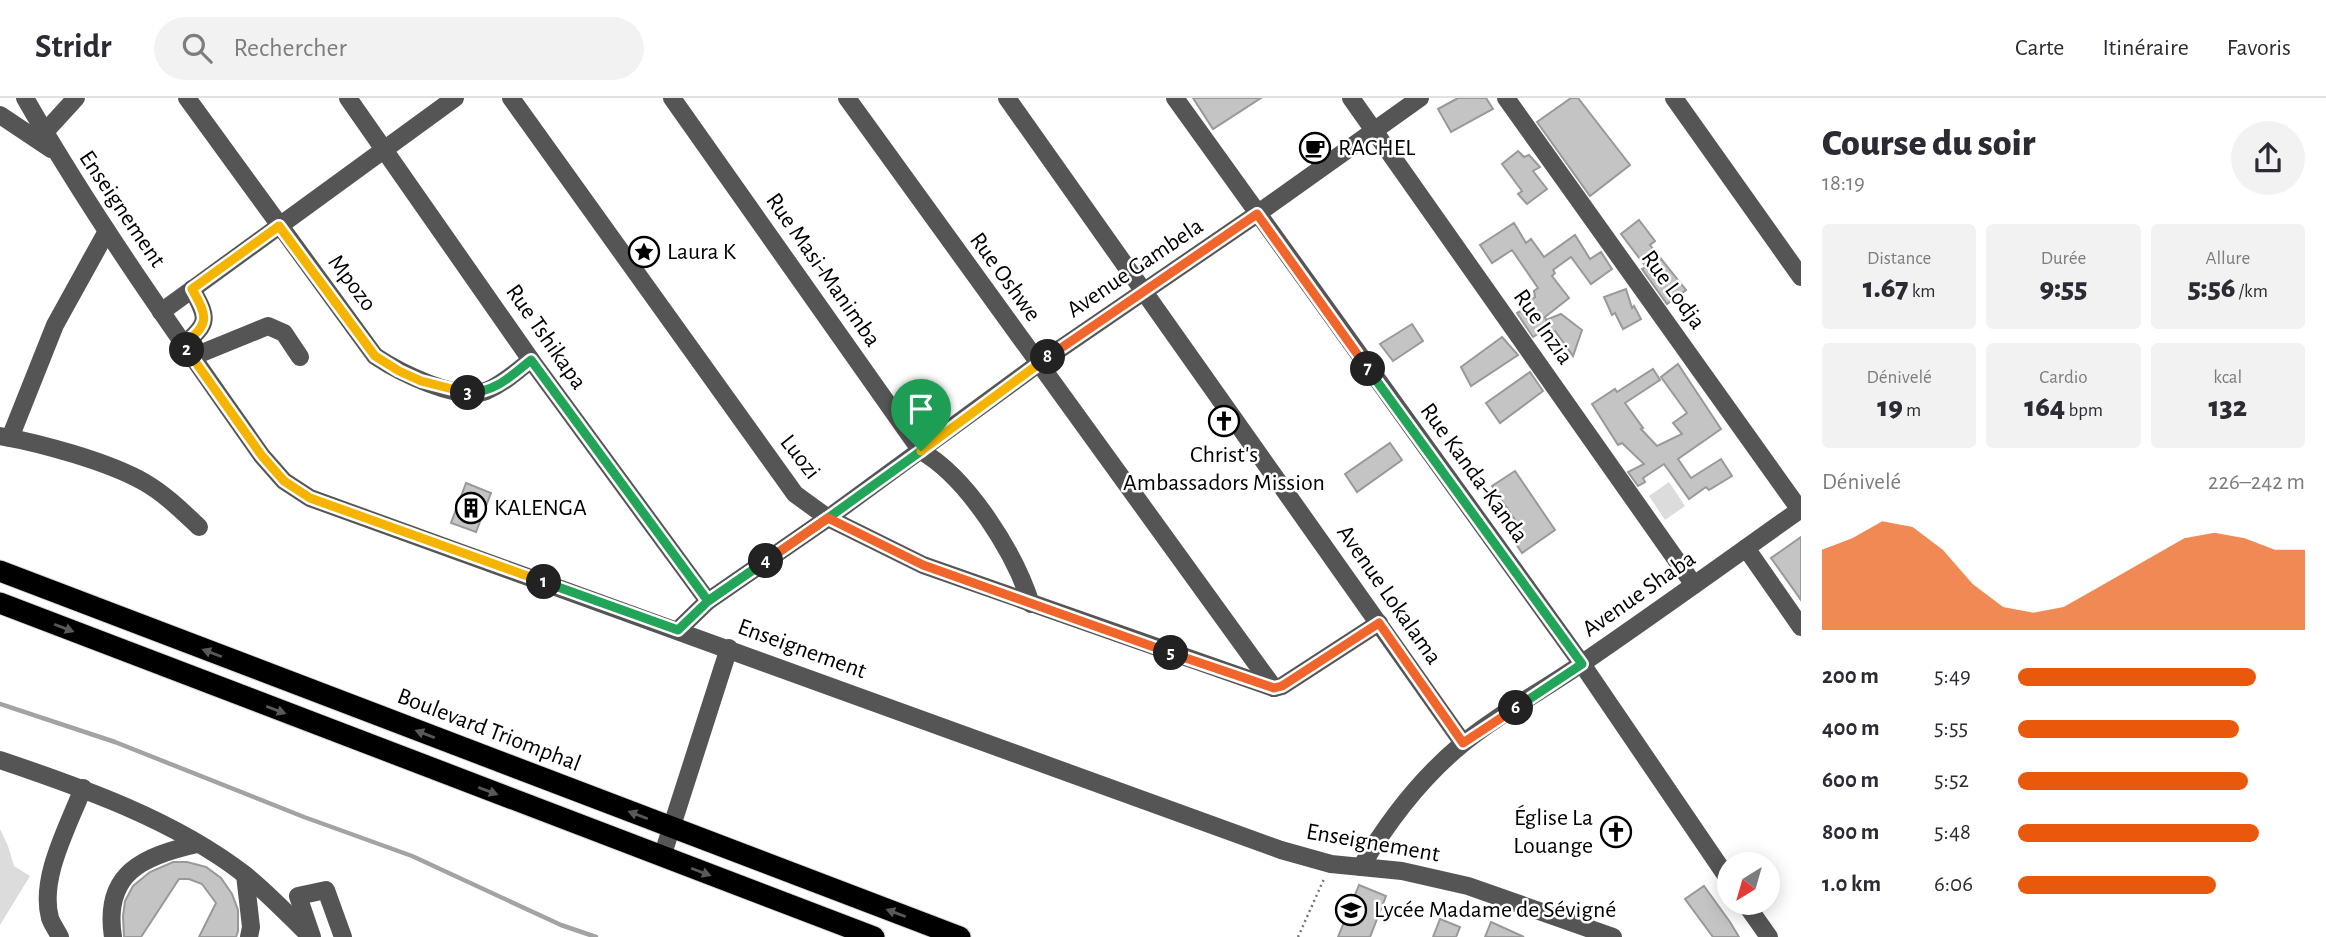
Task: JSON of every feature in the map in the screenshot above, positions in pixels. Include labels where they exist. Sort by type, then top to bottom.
[{"type":"highway","name":"Boulevard Triomphal","points":[[0,571],[960,937]]},
{"type":"highway","points":[[0,604],[874,937]]},
{"type":"street","name":"Enseignement","points":[[25,98],[54,151],[107,232],[262,456],[284,481],[310,498],[1281,849],[1331,863],[1402,871],[1468,886],[1613,937]]},
{"type":"street","name":"Mpozo","points":[[187,98],[375,356],[421,381],[462,393],[483,393],[502,383],[531,360]]},
{"type":"street","name":"Rue Tshikapa","points":[[348,98],[531,360],[708,601]]},
{"type":"street","points":[[161,312],[455,98]]},
{"type":"street","name":"Luozi","points":[[511,98],[795,494],[828,518],[923,565],[1274,688]]},
{"type":"street","name":"Rue Masi-Manimba","points":[[672,98],[921,451],[948,471],[983,513],[1018,569],[1031,604]]},
{"type":"street","name":"Rue Oshwe","points":[[847,98],[1274,688]]},
{"type":"street","name":"Avenue Lokalama","points":[[1007,98],[1463,743]]},
{"type":"street","name":"Rue Kanda-Kanda","points":[[1175,98],[1582,664],[1717,862]]},
{"type":"street","name":"Rue Inzia","points":[[1351,98],[1694,585]]},
{"type":"street","name":"Avenue Gambela","points":[[678,630],[708,601],[828,518],[1038,364],[1420,98]]},
{"type":"street","name":"Rue Lodja","points":[[1506,98],[1801,510]]},
{"type":"street","points":[[1674,98],[1801,277]]},
{"type":"street","points":[[44,132],[71,100]]},
{"type":"street","name":"Enseignement","points":[[0,115],[54,151]]},
{"type":"street","points":[[107,232],[55,325],[5,437],[120,470],[146,483],[176,505],[199,527]]},
{"type":"street","points":[[188,351],[205,320],[204,312],[192,289]]},
{"type":"street","points":[[188,351],[268,326],[284,333],[300,358]]},
{"type":"street","name":"Avenue Shaba","points":[[1361,867],[1410,794],[1463,743],[1582,664],[1801,510]]},
{"type":"street","points":[[1746,548],[1801,627]]},
{"type":"street","points":[[1274,688],[1282,686],[1379,623]]},
{"type":"street","points":[[662,857],[729,649]]},
{"type":"street","points":[[0,760],[83,788],[197,844],[245,875],[311,937]]},
{"type":"street","points":[[60,937],[50,918],[50,871],[83,788]]},
{"type":"street","points":[[113,937],[110,919],[114,895],[126,875],[144,859],[166,850],[197,844]]},
{"type":"street","points":[[245,875],[251,927],[249,937]]},
{"type":"street","points":[[311,937],[298,896],[326,890],[343,937]]},
{"type":"street","points":[[1753,915],[1769,937]]},
{"type":"path","points":[[1298,937],[1331,863]]},
{"type":"shaded area","points":[[1669,482],[1685,506],[1665,520],[1649,496]]},
{"type":"shaded area","points":[[0,829],[14,866],[30,876],[0,925]]},
{"type":"building","points":[[1193,98],[1261,98],[1213,129]]},
{"type":"building","points":[[1458,98],[1486,98],[1493,109],[1451,132],[1438,109]]},
{"type":"building","points":[[1571,98],[1578,98],[1630,165],[1590,196],[1537,122]]},
{"type":"building","points":[[1518,151],[1524,157],[1529,155],[1540,167],[1533,171],[1547,189],[1527,204],[1518,194],[1522,191],[1502,164]]},
{"type":"building","points":[[1639,220],[1655,241],[1650,245],[1686,290],[1667,304],[1642,269],[1646,267],[1621,234]]},
{"type":"building","points":[[1514,223],[1526,243],[1531,239],[1544,257],[1575,235],[1590,259],[1601,252],[1612,269],[1591,284],[1571,257],[1553,270],[1555,273],[1552,276],[1569,298],[1545,317],[1546,320],[1561,314],[1582,330],[1573,356],[1555,331],[1543,338],[1543,331],[1533,337],[1517,313],[1523,310],[1525,303],[1535,297],[1534,291],[1538,288],[1512,250],[1492,263],[1480,245]]},
{"type":"building","points":[[1626,289],[1632,308],[1634,306],[1641,319],[1623,329],[1615,313],[1612,315],[1604,297]]},
{"type":"building","points":[[1412,324],[1423,341],[1393,361],[1380,344]]},
{"type":"building","points":[[1502,337],[1518,355],[1471,386],[1461,367]]},
{"type":"building","points":[[1678,364],[1721,429],[1678,459],[1691,478],[1721,459],[1732,476],[1709,490],[1706,487],[1689,499],[1664,464],[1643,478],[1645,482],[1638,486],[1628,472],[1644,464],[1622,443],[1618,445],[1592,404],[1653,369],[1660,380],[1625,403],[1643,428],[1641,429],[1657,446],[1682,434],[1673,423],[1687,413],[1661,377]]},
{"type":"building","points":[[1530,372],[1543,391],[1500,423],[1486,403]]},
{"type":"building","points":[[1390,443],[1402,460],[1357,492],[1345,474]]},
{"type":"building","points":[[1515,471],[1555,530],[1522,553],[1505,527],[1515,520],[1492,486]]},
{"type":"building","name":"KALENGA","points":[[466,483],[491,493],[476,532],[451,523]]},
{"type":"building","points":[[1801,537],[1801,600],[1771,558]]},
{"type":"building","points":[[173,862],[206,867],[221,878],[232,894],[238,910],[236,937],[199,937],[216,903],[202,884],[189,879],[179,879],[141,937],[124,937],[125,901],[133,886],[150,872]]},
{"type":"building","points":[[1359,885],[1386,896],[1370,937],[1338,937]]},
{"type":"building","points":[[1704,886],[1717,904],[1717,915],[1725,915],[1739,937],[1713,937],[1685,899]]},
{"type":"building","points":[[1440,919],[1460,927],[1456,937],[1433,937]]},
{"type":"building","points":[[1491,922],[1524,937],[1485,937]]},
{"type":"waterway","points":[[0,704],[115,742],[304,817],[412,856],[561,925],[596,937]]},
{"type":"place","name":"RACHEL","points":[[1315,148]]},
{"type":"place","name":"Laura K","points":[[644,252]]},
{"type":"place","name":"Christ's Ambassadors Mission","points":[[1224,421]]},
{"type":"place","name":"KALENGA","points":[[471,508]]},
{"type":"place","name":"Église La Louange","points":[[1616,832]]},
{"type":"place","name":"Lycée Madame de Sévigné","points":[[1351,910]]},
{"type":"route","points":[[921,451],[708,601],[678,630],[310,498],[284,481],[262,456],[183,345],[201,330],[205,320],[204,312],[192,289],[279,226],[375,356],[399,371],[421,381],[462,393],[483,393],[502,383],[531,360],[708,601],[828,518],[923,565],[1274,688],[1282,686],[1379,623],[1463,743],[1582,664],[1257,214],[1038,364],[921,451]]}]
